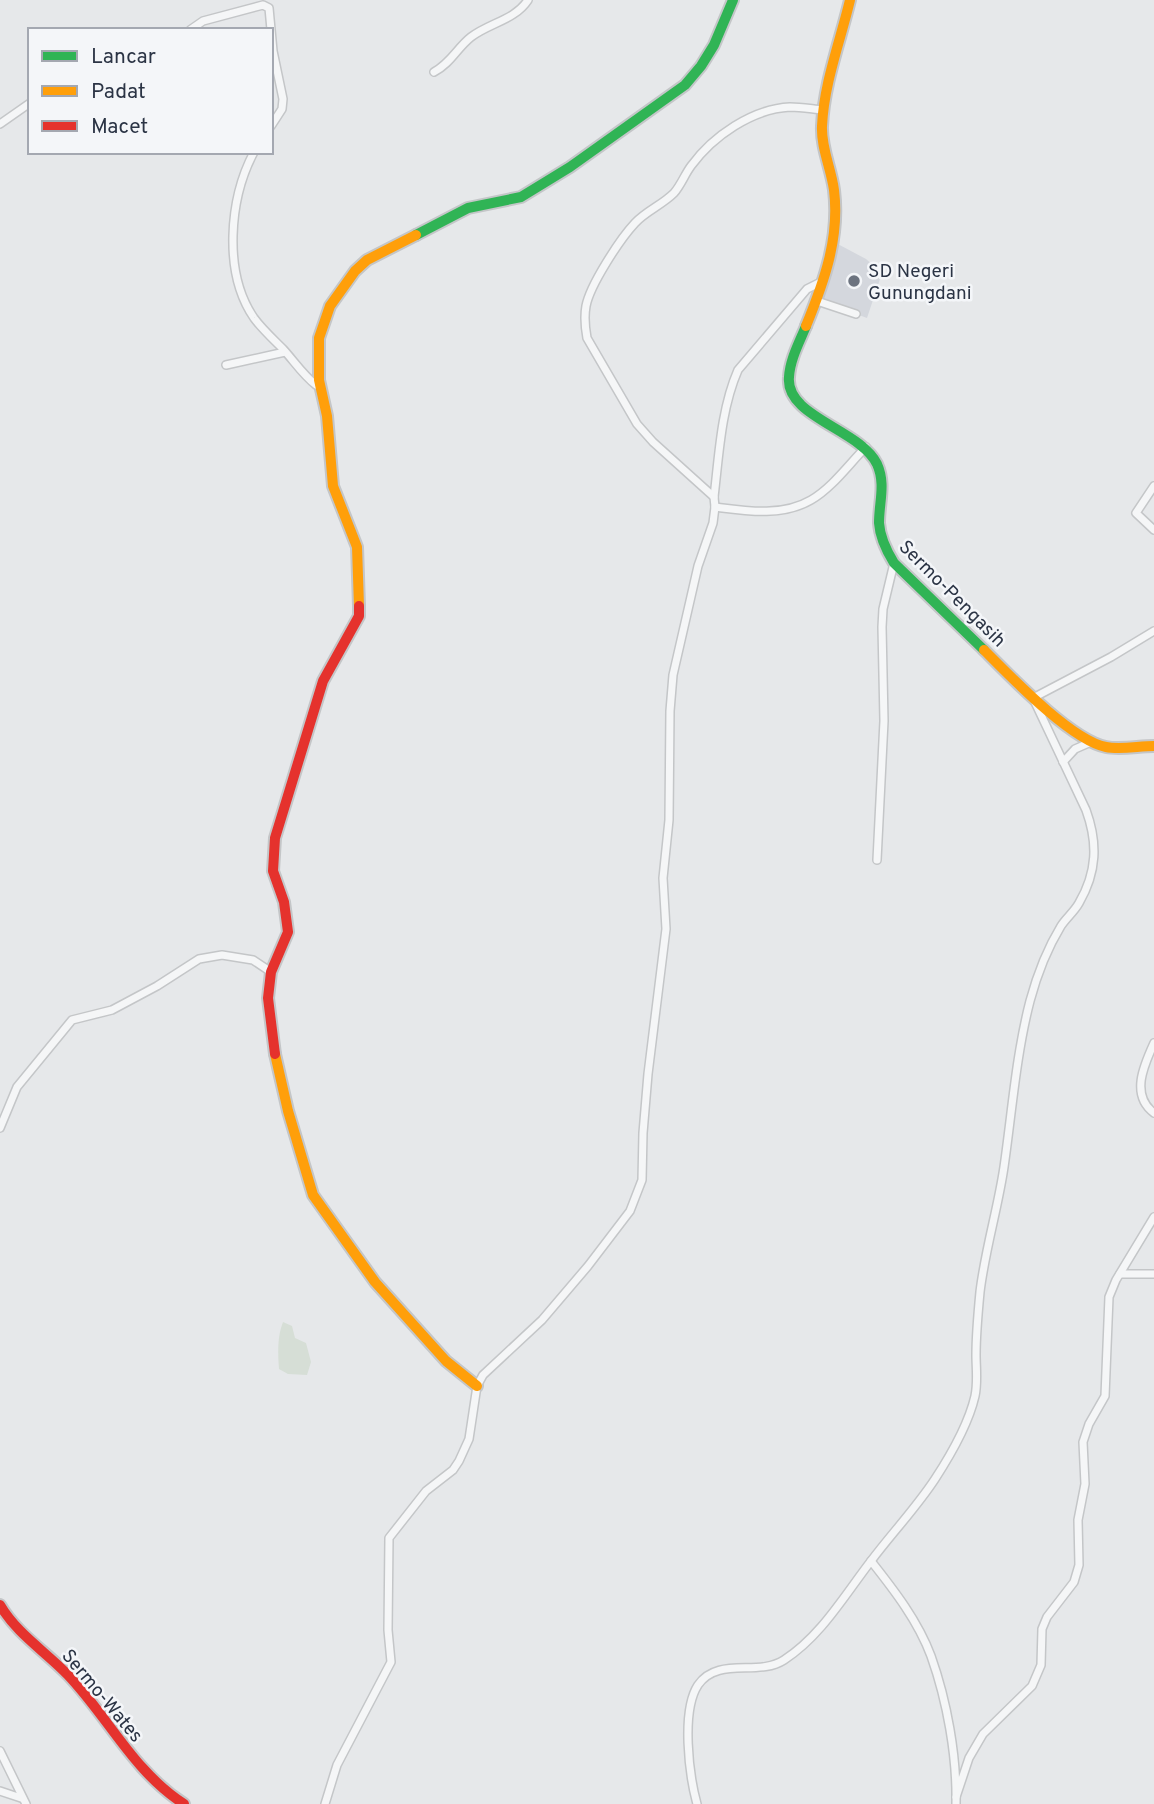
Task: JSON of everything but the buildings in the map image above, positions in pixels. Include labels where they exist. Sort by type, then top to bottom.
[{"type":"street","points":[[245,0],[247,9]]},
{"type":"street","points":[[434,72],[444,66],[470,38],[513,15],[524,7],[528,0]]},
{"type":"street","points":[[477,1386],[446,1361],[374,1282],[313,1195],[288,1111],[272,1038],[268,998],[271,972],[288,933],[284,902],[273,871],[275,838],[323,681],[338,659],[359,616],[357,547],[332,486],[327,416],[319,380],[319,338],[330,306],[355,271],[367,260],[468,208],[521,197],[570,167],[685,85],[704,62],[733,0]]},
{"type":"street","points":[[715,507],[761,512],[801,505],[824,491],[866,446],[797,402],[789,390],[791,366],[817,301],[830,259],[834,192],[822,148],[823,110],[850,0]]},
{"type":"street","points":[[193,28],[203,21],[263,5],[269,8],[271,28]]},
{"type":"street","points":[[273,49],[283,99],[282,109],[273,123]]},
{"type":"street","points":[[0,124],[28,104]]},
{"type":"street","points":[[714,497],[637,425],[587,338],[586,304],[622,239],[637,221],[675,192],[691,166],[715,140],[738,124],[766,112],[790,107],[823,110]]},
{"type":"street","points":[[253,154],[237,201],[232,243],[234,271],[252,316],[312,381],[316,384],[319,380]]},
{"type":"street","points":[[325,1804],[337,1765],[391,1662],[388,1630],[389,1538],[426,1490],[453,1470],[459,1461],[469,1439],[477,1386],[483,1375],[542,1320],[588,1266],[630,1211],[642,1180],[646,1098],[666,929],[663,878],[669,820],[673,675],[698,566],[713,523],[725,414],[731,386],[738,370],[807,289],[824,281]]},
{"type":"street","points":[[817,301],[856,314]]},
{"type":"street","points":[[226,365],[285,352]]},
{"type":"street","name":"Sermo-Pengasih","points":[[866,446],[881,477],[879,537],[894,563],[1033,698],[1061,721],[1092,742],[1107,747],[1154,746]]},
{"type":"street","points":[[1154,486],[1136,513],[1154,530]]},
{"type":"street","points":[[877,860],[884,721],[883,609],[894,563]]},
{"type":"street","points":[[697,1804],[689,1753],[691,1699],[698,1685],[712,1672],[727,1668],[772,1666],[783,1661],[823,1625],[935,1480],[975,1397],[976,1330],[981,1289],[1004,1167],[1008,1122],[1030,1001],[1044,960],[1061,927],[1077,906],[1094,868],[1095,840],[1092,827],[1033,698],[1101,663],[1154,631]]},
{"type":"street","points":[[1063,762],[1082,744],[1092,742]]},
{"type":"street","points":[[0,1128],[17,1087],[72,1020],[112,1010],[200,959],[222,955],[253,960],[271,972]]},
{"type":"street","points":[[1154,1043],[1142,1069],[1141,1079],[1143,1101],[1154,1113]]},
{"type":"street","points":[[956,1801],[969,1758],[983,1734],[1032,1686],[1041,1665],[1042,1629],[1047,1617],[1073,1583],[1079,1565],[1078,1520],[1085,1484],[1083,1442],[1089,1424],[1105,1396],[1109,1297],[1154,1217]]},
{"type":"street","points":[[1120,1274],[1154,1274]]},
{"type":"street","points":[[871,1561],[897,1594],[931,1656],[946,1713],[956,1801]]},
{"type":"street","name":"Sermo-Wates","points":[[0,1605],[17,1629],[69,1675],[154,1782],[184,1804]]},
{"type":"street","points":[[0,1751],[24,1801]]},
{"type":"street","points":[[0,1791],[24,1801]]},
{"type":"shaded area","name":"SD Negeri Gunungdani","points":[[834,242],[866,259],[882,273],[867,318],[821,301]]},
{"type":"shaded area","points":[[283,1322],[292,1326],[295,1338],[306,1343],[311,1362],[307,1375],[288,1374],[279,1369],[279,1339]]},
{"type":"traffic: fast","points":[[416,235],[468,208],[521,197],[570,167],[685,85],[714,45],[733,0]]},
{"type":"traffic: fast","points":[[806,326],[791,364],[791,391],[799,403],[856,441],[877,464],[882,486],[880,528],[891,558],[984,650]]},
{"type":"traffic: slow","points":[[806,326],[819,293],[833,243],[834,190],[823,142],[823,110],[850,0]]},
{"type":"traffic: slow","points":[[359,606],[357,547],[333,486],[327,416],[319,380],[319,338],[330,306],[355,271],[367,260],[416,235]]},
{"type":"traffic: slow","points":[[984,650],[1042,706],[1076,733],[1111,748],[1154,746]]},
{"type":"traffic: slow","points":[[275,1054],[288,1111],[313,1195],[375,1282],[446,1361],[477,1386]]},
{"type":"traffic: jam","points":[[275,1054],[268,998],[271,972],[288,932],[284,902],[273,871],[275,838],[323,681],[359,616],[359,606]]},
{"type":"traffic: jam","points":[[0,1605],[23,1634],[83,1692],[150,1776],[184,1804]]},
{"type":"place","name":"SD Negeri Gunungdani","points":[[854,281]]}]
